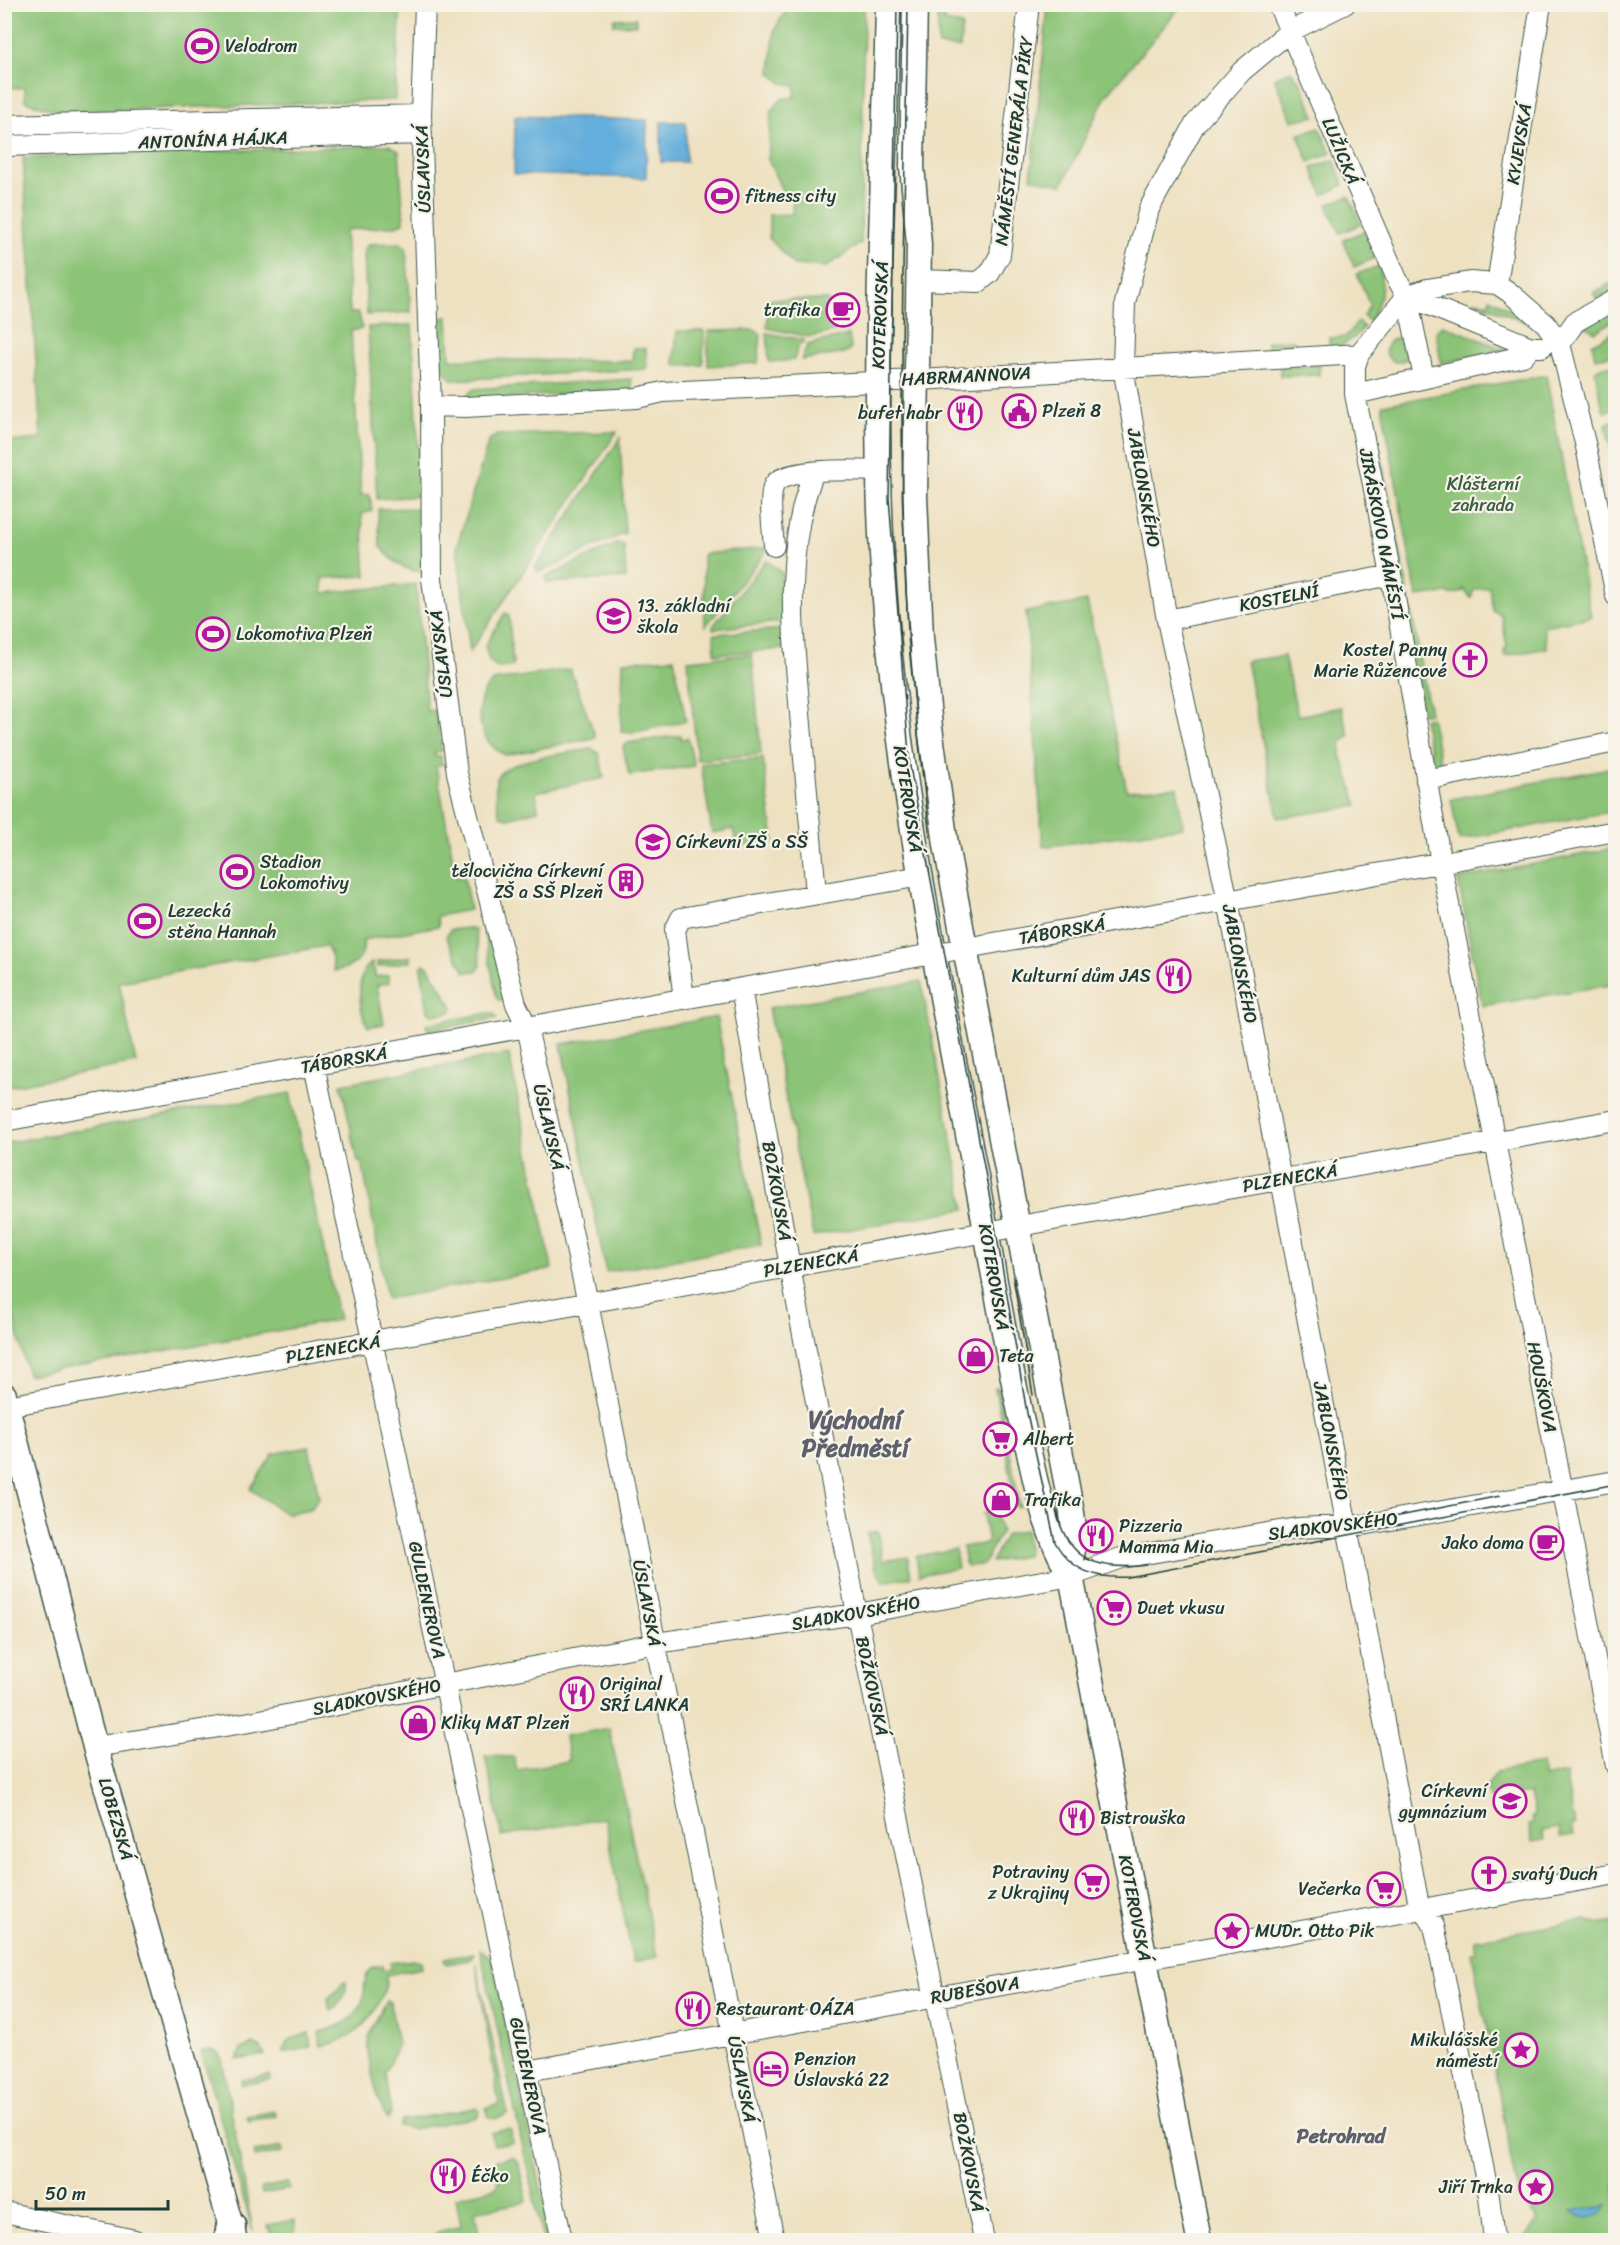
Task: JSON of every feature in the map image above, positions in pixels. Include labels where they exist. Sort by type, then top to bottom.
[{"type":"street","name":"ÚSLAVSKÁ","points":[[425,4],[422,124],[431,406],[432,579],[450,731],[457,773],[516,1004],[527,1027],[588,1303],[774,2241]]},
{"type":"street","name":"KOTEROVSKÁ","points":[[888,4],[877,381],[878,471],[885,609],[897,722],[921,876],[1017,1404],[1044,1518],[1056,1552],[1071,1576]]},
{"type":"street","name":"KOTEROVSKÁ","points":[[915,4],[912,166],[919,244],[915,496],[921,638],[946,845],[1072,1513],[1074,1530],[1071,1576],[1198,2241]]},
{"type":"street","name":"NÁMĚSTÍ GENERÁLA PÍKY","points":[[919,280],[979,282],[990,273],[1000,255],[1029,4]]},
{"type":"street","name":"LUŽICKÁ","points":[[1278,4],[1397,279],[1407,296]]},
{"type":"street","name":"JABLONSKÉHO","points":[[1345,4],[1289,32],[1242,70],[1195,124],[1149,209],[1125,303],[1123,367],[1167,620],[1228,901],[1416,1889],[1422,1909]]},
{"type":"street","name":"KYJEVSKÁ","points":[[1497,284],[1541,4]]},
{"type":"street","name":"ANTONÍNA HÁJKA","points":[[4,125],[422,124]]},
{"type":"street","name":"ANTONÍNA HÁJKA","points":[[4,146],[422,124]]},
{"type":"street","points":[[1359,354],[1407,296],[1427,289],[1470,282],[1497,284],[1532,310],[1546,324],[1560,344],[1610,536],[1616,596]]},
{"type":"street","points":[[1407,296],[1531,347],[1560,344],[1575,322],[1616,299]]},
{"type":"street","points":[[1407,296],[1424,378]]},
{"type":"street","points":[[1355,394],[1523,356],[1531,347]]},
{"type":"street","name":"HABRMANNOVA","points":[[431,406],[465,407],[637,398],[663,392],[916,380],[1359,354]]},
{"type":"street","name":"JIRÁSKOVO NÁMĚSTÍ","points":[[1359,354],[1355,366],[1355,394],[1391,575],[1441,863],[1470,1007]]},
{"type":"street","points":[[774,546],[772,491],[774,484],[787,475],[814,472],[878,471]]},
{"type":"street","points":[[814,472],[804,497],[797,546],[793,626],[816,893]]},
{"type":"street","name":"KOSTELNÍ","points":[[1167,620],[1391,575]]},
{"type":"street","points":[[1426,780],[1616,742]]},
{"type":"street","points":[[1441,863],[1616,831]]},
{"type":"street","name":"TÁBORSKÁ","points":[[4,1121],[1441,863]]},
{"type":"street","points":[[684,999],[675,930],[681,918],[921,876]]},
{"type":"street","name":"BOŽKOVSKÁ","points":[[741,988],[790,1267],[857,1614],[984,2241]]},
{"type":"street","name":"HOUŠKOVA","points":[[1470,1007],[1494,1142],[1616,1766]]},
{"type":"street","name":"GULDENEROVA","points":[[314,1065],[562,2241]]},
{"type":"street","name":"PLZENECKÁ","points":[[6,1401],[372,1341],[1616,1120]]},
{"type":"street","name":"LOBEZSKÁ","points":[[6,1401],[95,1747],[232,2236]]},
{"type":"street","name":"SLADKOVSKÉHO","points":[[95,1747],[208,1730],[656,1643],[857,1614],[1071,1576],[1120,1558],[1298,1528],[1347,1526],[1616,1481]]},
{"type":"street","points":[[1494,2241],[1489,2196],[1438,1944],[1434,1926],[1422,1909],[1616,1874]]},
{"type":"street","name":"RUBEŠOVA","points":[[527,2071],[1422,1909]]},
{"type":"street","points":[[4,2212],[135,2241]]},
{"type":"green space","name":"Velodrom","points":[[4,5],[401,5],[395,100],[61,112],[25,101],[25,88],[5,88]]},
{"type":"green space","points":[[789,5],[864,5],[861,243],[826,267],[794,265],[769,238],[769,215],[792,214],[793,197],[784,195],[768,159],[771,111],[782,99],[795,97],[795,85],[782,83],[771,73],[774,31]]},
{"type":"green space","points":[[938,5],[945,5],[944,22],[962,25],[960,48],[938,46]]},
{"type":"green space","points":[[1048,5],[1181,6],[1106,96],[1062,185],[1031,178]]},
{"type":"green space","points":[[636,18],[636,25],[614,25],[614,19]]},
{"type":"green space","points":[[1291,71],[1300,81],[1315,116],[1292,121],[1274,78]]},
{"type":"green space","points":[[1319,127],[1331,153],[1309,162],[1298,135]]},
{"type":"green space","name":"Lokomotiva Plzeň","points":[[389,145],[399,151],[404,223],[396,226],[345,230],[350,313],[359,313],[362,329],[351,331],[361,495],[370,495],[372,511],[362,514],[366,576],[323,578],[323,593],[416,584],[427,711],[435,710],[442,751],[434,753],[435,757],[441,756],[442,765],[436,766],[456,877],[464,876],[470,910],[437,916],[439,926],[363,940],[360,958],[341,970],[334,971],[331,955],[326,946],[119,982],[136,1063],[5,1087],[4,535],[11,534],[6,442],[41,439],[23,158]]},
{"type":"green space","points":[[1334,160],[1344,185],[1323,195],[1312,168]]},
{"type":"green space","points":[[1349,196],[1361,224],[1340,233],[1327,205]]},
{"type":"green space","points":[[1364,231],[1375,258],[1354,267],[1343,240]]},
{"type":"green space","points":[[400,243],[406,247],[411,312],[367,315],[364,252],[368,244]]},
{"type":"green space","points":[[1379,266],[1382,281],[1381,295],[1369,321],[1363,316],[1370,305],[1357,274]]},
{"type":"green space","points":[[1615,281],[1615,289],[1597,299],[1593,293]]},
{"type":"green space","points":[[1490,298],[1520,315],[1528,323],[1473,301],[1489,303]]},
{"type":"green space","points":[[769,299],[827,300],[850,328],[810,337],[767,328]]},
{"type":"green space","points":[[1615,308],[1615,320],[1595,332],[1585,326]]},
{"type":"green space","points":[[444,317],[448,317],[450,359],[632,361],[633,348],[646,348],[647,369],[453,380],[444,369],[440,353],[440,322]]},
{"type":"green space","points":[[1358,322],[1364,327],[1356,335],[1345,344],[1329,349],[1329,338],[1345,337]]},
{"type":"green space","points":[[412,325],[421,496],[377,499],[368,327]]},
{"type":"green space","points":[[1443,325],[1506,350],[1441,363],[1436,332]]},
{"type":"green space","points":[[754,330],[761,334],[758,363],[708,366],[708,331]]},
{"type":"green space","points":[[677,331],[704,331],[703,365],[677,366],[674,362]]},
{"type":"green space","points":[[1615,331],[1615,355],[1595,358],[1592,344]]},
{"type":"green space","points":[[767,333],[804,340],[798,347],[794,360],[769,362]]},
{"type":"green space","points":[[849,335],[851,349],[846,353],[802,360],[807,345]]},
{"type":"green space","points":[[1398,338],[1407,341],[1410,350],[1407,359],[1398,362],[1389,359],[1386,350],[1389,341]]},
{"type":"green space","points":[[1294,340],[1294,351],[1268,352],[1267,342]]},
{"type":"green space","points":[[1320,365],[1319,375],[1280,376],[1280,367]]},
{"type":"green space","points":[[1615,365],[1615,410],[1605,412],[1595,372],[1598,368]]},
{"type":"green space","name":"Klášterní zahrada","points":[[1546,375],[1591,617],[1543,626],[1547,648],[1505,656],[1504,651],[1507,647],[1501,614],[1493,611],[1489,587],[1474,590],[1471,598],[1463,589],[1462,592],[1450,595],[1448,593],[1417,597],[1382,405]]},
{"type":"green space","points":[[631,379],[633,390],[468,400],[468,394],[474,389]]},
{"type":"green space","points":[[1616,420],[1615,463],[1606,424]]},
{"type":"green space","points":[[617,432],[470,652],[457,546],[489,440],[497,435]]},
{"type":"green space","points":[[1377,436],[1408,591],[1399,593],[1372,438]]},
{"type":"green space","points":[[620,438],[625,533],[539,572],[535,568]]},
{"type":"green space","points":[[420,508],[423,572],[410,570],[399,564],[380,546],[378,509]]},
{"type":"green space","points":[[618,543],[624,545],[626,578],[547,583],[546,577]]},
{"type":"green space","points":[[766,548],[766,552],[705,627],[703,554]]},
{"type":"green space","points":[[766,560],[782,573],[782,622],[713,629],[713,626]]},
{"type":"green space","points":[[1409,598],[1419,652],[1411,654],[1400,599]]},
{"type":"green space","points":[[1087,601],[1127,791],[1177,787],[1183,827],[1043,847],[1026,612]]},
{"type":"green space","points":[[505,613],[509,615],[513,666],[499,668],[489,661],[485,646]]},
{"type":"green space","points":[[783,629],[785,649],[715,654],[714,634]]},
{"type":"green space","points":[[752,654],[761,754],[697,760],[688,660]]},
{"type":"green space","points":[[1284,656],[1298,716],[1341,707],[1349,736],[1341,742],[1341,755],[1358,806],[1278,818],[1246,661]]},
{"type":"green space","points":[[1419,656],[1430,713],[1422,714],[1412,657]]},
{"type":"green space","points":[[674,658],[686,721],[631,733],[621,732],[623,661]]},
{"type":"green space","points":[[570,669],[595,735],[594,738],[506,755],[496,750],[483,732],[479,710],[481,699],[493,681]]},
{"type":"green space","points":[[1431,717],[1441,767],[1433,763],[1423,719]]},
{"type":"green space","points":[[681,735],[681,739],[688,738],[694,766],[629,775],[623,747],[628,743]]},
{"type":"green space","points":[[591,749],[599,753],[604,778],[536,792],[538,810],[508,818],[500,816],[496,787],[497,778],[503,771],[525,761]]},
{"type":"green space","points":[[763,758],[774,841],[737,847],[733,829],[712,833],[701,764]]},
{"type":"green space","points":[[1615,767],[1615,811],[1459,840],[1451,799]]},
{"type":"green space","points":[[1615,848],[1615,984],[1482,1006],[1458,879]]},
{"type":"green space","points":[[490,924],[506,1002],[497,999],[483,928]]},
{"type":"green space","points":[[468,928],[475,930],[481,965],[477,971],[465,972],[446,937],[450,930]]},
{"type":"green space","points":[[410,956],[411,961],[377,967],[377,962]]},
{"type":"green space","points":[[372,963],[376,977],[388,975],[389,983],[377,985],[384,1024],[368,1027],[362,1012],[360,984],[366,968]]},
{"type":"green space","points":[[424,964],[428,966],[453,1007],[451,1012],[433,1015],[428,1011],[421,968]]},
{"type":"green space","points":[[921,981],[965,1209],[813,1236],[768,1008]]},
{"type":"green space","points":[[492,1013],[497,1018],[428,1031],[426,1024]]},
{"type":"green space","points":[[716,1017],[761,1245],[606,1272],[561,1044]]},
{"type":"green space","points":[[509,1054],[552,1269],[387,1299],[362,1162],[358,1162],[341,1084]]},
{"type":"green space","points":[[290,1093],[339,1320],[28,1375],[5,1283],[5,1143]]},
{"type":"green space","points":[[995,1387],[998,1387],[1020,1507],[1016,1507]]},
{"type":"green space","points":[[309,1447],[319,1498],[310,1509],[286,1514],[250,1489],[273,1454]]},
{"type":"green space","points":[[994,1511],[1001,1531],[984,1564],[966,1567],[962,1547],[988,1543],[983,1513]]},
{"type":"green space","points":[[1025,1530],[1028,1549],[1025,1556],[991,1562],[1006,1534]]},
{"type":"green space","points":[[878,1531],[883,1561],[908,1557],[911,1577],[883,1582],[875,1567],[867,1533]]},
{"type":"green space","points":[[955,1549],[958,1568],[919,1575],[916,1556]]},
{"type":"green space","points":[[609,1728],[657,1957],[633,1962],[605,1818],[502,1836],[485,1756],[514,1757],[517,1770],[569,1761],[565,1736]]},
{"type":"green space","points":[[1542,1764],[1545,1777],[1565,1773],[1575,1825],[1571,1826],[1573,1835],[1561,1837],[1559,1828],[1542,1831],[1544,1840],[1532,1842],[1529,1825],[1533,1824],[1532,1817],[1535,1816],[1530,1793],[1489,1799],[1487,1787],[1496,1772]]},
{"type":"green space","name":"Mikulášské náměstí","points":[[1586,1920],[1597,1924],[1615,1921],[1615,2240],[1528,2240],[1525,2239],[1538,2219],[1519,2197],[1472,1953],[1477,1951],[1475,1939]]},
{"type":"green space","points":[[480,1949],[492,1958],[552,2240],[543,2240]]},
{"type":"green space","points":[[474,1953],[470,1960],[446,1964],[444,1959]]},
{"type":"green space","points":[[413,1960],[421,1962],[422,1968],[386,1975],[383,1995],[361,2028],[340,2041],[321,2046],[319,2032],[346,2022],[357,2012],[363,1999],[366,1979],[372,1968],[382,1965],[383,1970],[391,1969],[390,1963]]},
{"type":"green space","points":[[476,1963],[507,2110],[507,2114],[495,2119],[489,2117],[486,2108],[499,2104]]},
{"type":"green space","points":[[343,1982],[346,1982],[345,1995],[341,2002],[330,2011],[328,1998],[338,1990]]},
{"type":"green space","points":[[387,2001],[390,2002],[398,2044],[385,2073],[391,2114],[388,2119],[377,2093],[368,2047],[371,2030]]},
{"type":"green space","points":[[309,2033],[311,2047],[285,2053],[283,2051],[288,2040]]},
{"type":"green space","points":[[253,2044],[260,2047],[265,2055],[237,2060],[241,2049]]},
{"type":"green space","points":[[213,2050],[222,2059],[253,2232],[201,2051]]},
{"type":"green space","points":[[269,2075],[270,2080],[242,2085],[241,2080]]},
{"type":"green space","points":[[475,2108],[480,2111],[477,2117],[412,2129],[399,2126],[401,2121]]},
{"type":"green space","points":[[275,2111],[276,2116],[249,2121],[247,2116]]},
{"type":"green space","points":[[511,2130],[512,2143],[493,2145],[491,2133]]},
{"type":"green space","points":[[282,2147],[283,2152],[255,2157],[254,2152]]},
{"type":"green space","points":[[512,2157],[518,2161],[527,2202],[475,2211],[480,2240],[432,2240],[438,2232],[461,2226],[456,2197],[496,2188],[498,2183],[495,2162]]},
{"type":"green space","points":[[288,2183],[289,2189],[262,2194],[261,2188]]},
{"type":"green space","points":[[295,2220],[295,2231],[286,2239],[275,2238],[267,2225]]},
{"type":"water","points":[[515,116],[647,120],[646,178],[514,174]]},
{"type":"water","points":[[661,122],[686,122],[686,162],[661,162]]},
{"type":"water","points":[[1607,2205],[1596,2216],[1587,2218],[1572,2211]]},
{"type":"tram line","points":[[897,4],[889,498],[910,767],[996,1231],[1027,1413],[1055,1542],[1069,1560],[1086,1571],[1105,1576],[1128,1577],[1616,1484]]},
{"type":"tram line","points":[[908,4],[903,288],[903,500],[909,638],[930,837]]},
{"type":"tram line","points":[[1013,1277],[1033,1395]]},
{"type":"tram line","points":[[1374,1521],[1500,1496]]},
{"type":"tram line","points":[[1054,1501],[1065,1536],[1073,1548],[1084,1557],[1096,1563],[1111,1566],[1147,1565]]},
{"type":"place","name":"Velodrom","points":[[202,46]]},
{"type":"place","name":"fitness city","points":[[722,196]]},
{"type":"place","name":"trafika","points":[[843,310]]},
{"type":"place","name":"Plzeň 8","points":[[1019,411]]},
{"type":"place","name":"bufet habr","points":[[965,413]]},
{"type":"place","name":"13. základní škola","points":[[614,616]]},
{"type":"place","name":"Lokomotiva Plzeň","points":[[213,634]]},
{"type":"place","name":"Kostel Panny Marie Růžencové","points":[[1470,660]]},
{"type":"place","name":"Církevní ZŠ a SŠ","points":[[653,842]]},
{"type":"place","name":"Stadion Lokomotivy","points":[[237,872]]},
{"type":"place","name":"tělocvična Církevní ZŠ a SŠ Plzeň","points":[[626,881]]},
{"type":"place","name":"Lezecká stěna Hannah","points":[[145,921]]},
{"type":"place","name":"Kulturní dům JAS","points":[[1174,976]]},
{"type":"place","name":"Teta","points":[[976,1356]]},
{"type":"place","name":"Albert","points":[[1000,1439]]},
{"type":"place","name":"Trafika","points":[[1001,1500]]},
{"type":"place","name":"Pizzeria Mamma Mia","points":[[1096,1536]]},
{"type":"place","name":"Jako doma","points":[[1547,1543]]},
{"type":"place","name":"Duet vkusu","points":[[1114,1608]]},
{"type":"place","name":"Original SRÍ LANKA","points":[[577,1694]]},
{"type":"place","name":"Kliky M&T Plzeň","points":[[418,1723]]},
{"type":"place","name":"Církevní gymnázium","points":[[1510,1801]]},
{"type":"place","name":"Bistrouška","points":[[1077,1818]]},
{"type":"place","name":"svatý Duch","points":[[1489,1874]]},
{"type":"place","name":"Potraviny z Ukrajiny","points":[[1092,1882]]},
{"type":"place","name":"Večerka","points":[[1384,1889]]},
{"type":"place","name":"MUDr. Otto Pik","points":[[1232,1931]]},
{"type":"place","name":"Restaurant OÁZA","points":[[693,2009]]},
{"type":"place","name":"Mikulášské náměstí","points":[[1521,2050]]},
{"type":"place","name":"Penzion Úslavská 22","points":[[771,2069]]},
{"type":"place","name":"Éčko","points":[[448,2176]]},
{"type":"place","name":"Jiří Trnka","points":[[1536,2187]]},
{"type":"district","name":"Východní Předměstí","points":[[855,1434]]},
{"type":"district","name":"Petrohrad","points":[[1341,2136]]}]
